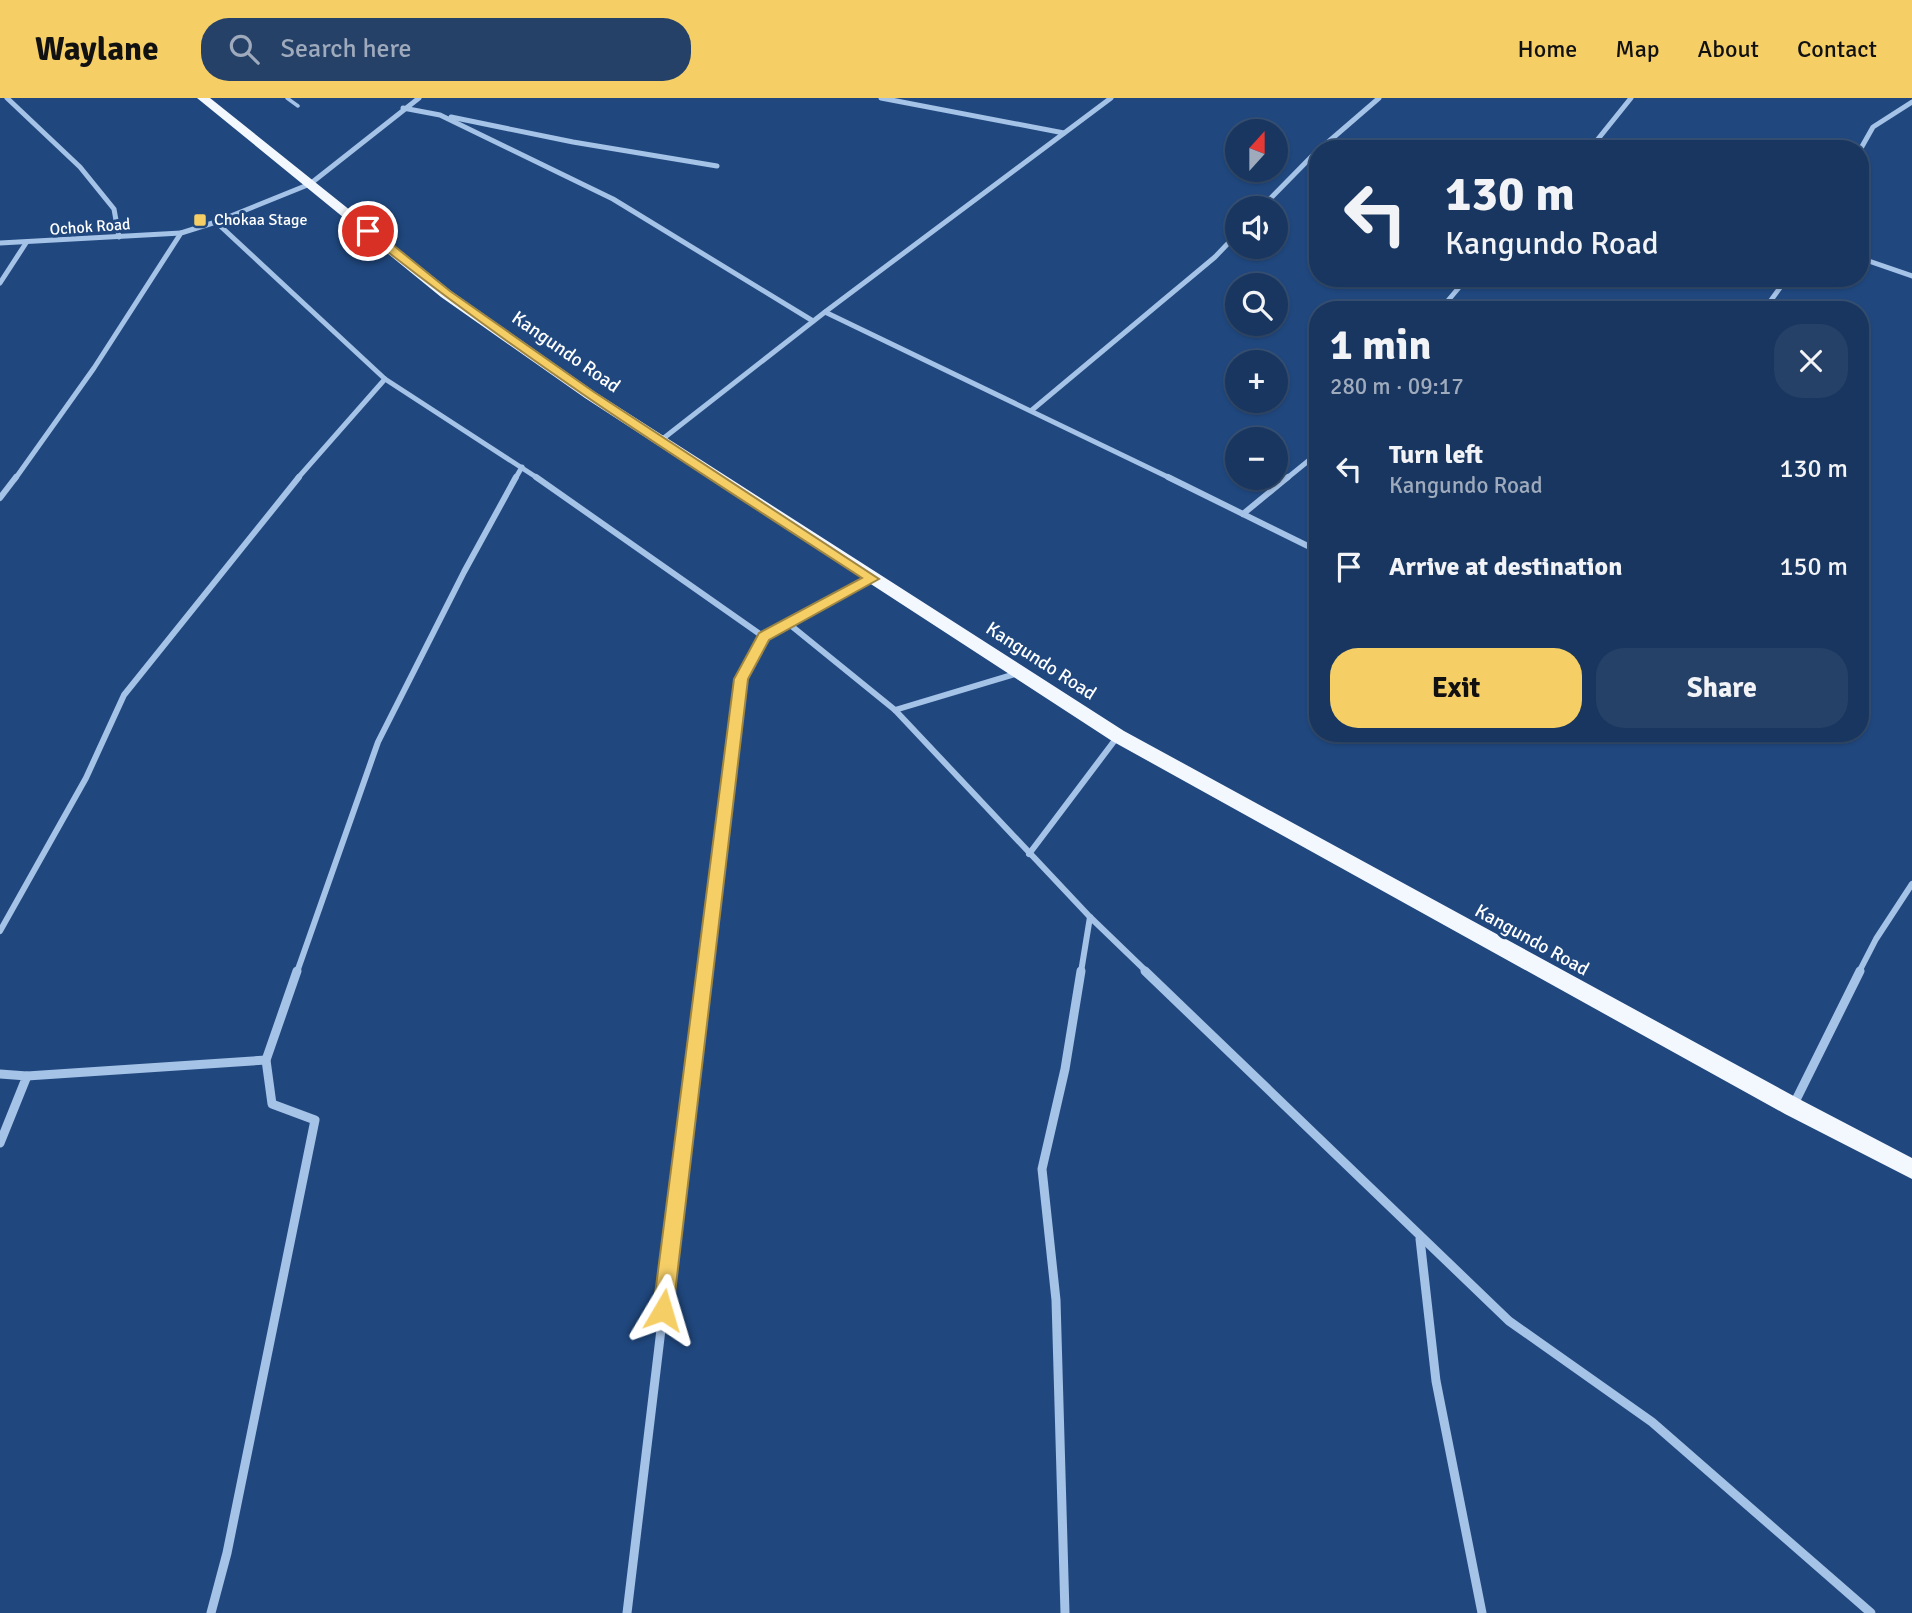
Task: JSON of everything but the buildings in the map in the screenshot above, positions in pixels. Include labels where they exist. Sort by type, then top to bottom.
[{"type":"highway","name":"Kangundo Road","points":[[204,98],[446,294],[660,441],[1118,736],[1793,1107],[1912,1169]]},
{"type":"street","points":[[7,98],[80,167],[106,199],[114,209],[119,237]]},
{"type":"street","name":"Ochok Road","points":[[0,243],[181,233],[216,222],[310,184],[419,98]]},
{"type":"street","points":[[881,98],[1064,133]]},
{"type":"street","points":[[660,441],[813,321],[1111,98]]},
{"type":"street","points":[[1331,140],[1379,98]]},
{"type":"street","points":[[1597,140],[1631,98]]},
{"type":"street","points":[[1866,140],[1873,127],[1912,102]]},
{"type":"street","points":[[403,108],[573,142],[717,166]]},
{"type":"street","points":[[440,115],[613,199],[813,321]]},
{"type":"street","points":[[1273,196],[1309,160]]},
{"type":"street","points":[[216,222],[385,379],[522,467],[764,636]]},
{"type":"street","points":[[0,498],[46,439],[107,352],[181,233]]},
{"type":"street","points":[[0,283],[26,243]]},
{"type":"street","points":[[1032,410],[1225,247]]},
{"type":"street","points":[[1869,261],[1912,276]]},
{"type":"street","points":[[1448,301],[1459,287]]},
{"type":"street","points":[[825,312],[1309,547]]},
{"type":"street","points":[[0,931],[86,778],[124,695],[313,459],[385,379]]},
{"type":"street","points":[[1243,514],[1309,460]]},
{"type":"street","points":[[211,1613],[228,1553],[315,1120],[272,1104],[266,1060],[378,742],[522,467]]},
{"type":"street","points":[[627,1613],[688,1095],[741,679],[764,636],[872,579]]},
{"type":"street","points":[[789,624],[895,710],[1090,918],[1509,1321],[1652,1422],[1871,1613]]},
{"type":"street","points":[[895,710],[1021,673]]},
{"type":"street","points":[[1029,854],[1118,736]]},
{"type":"street","points":[[1793,1107],[1876,939],[1912,884]]},
{"type":"street","points":[[1065,1613],[1056,1300],[1042,1169],[1065,1069],[1090,918]]},
{"type":"street","points":[[0,1074],[27,1076],[266,1060]]},
{"type":"street","points":[[0,1143],[27,1076]]},
{"type":"street","points":[[1420,1238],[1436,1381],[1482,1613]]},
{"type":"lane","points":[[287,98],[298,106]]},
{"type":"place","name":"Chokaa Stage","points":[[200,220]]},
{"type":"route","points":[[368,231],[446,294],[590,395],[872,579],[764,636],[741,679],[663,1310]]}]
